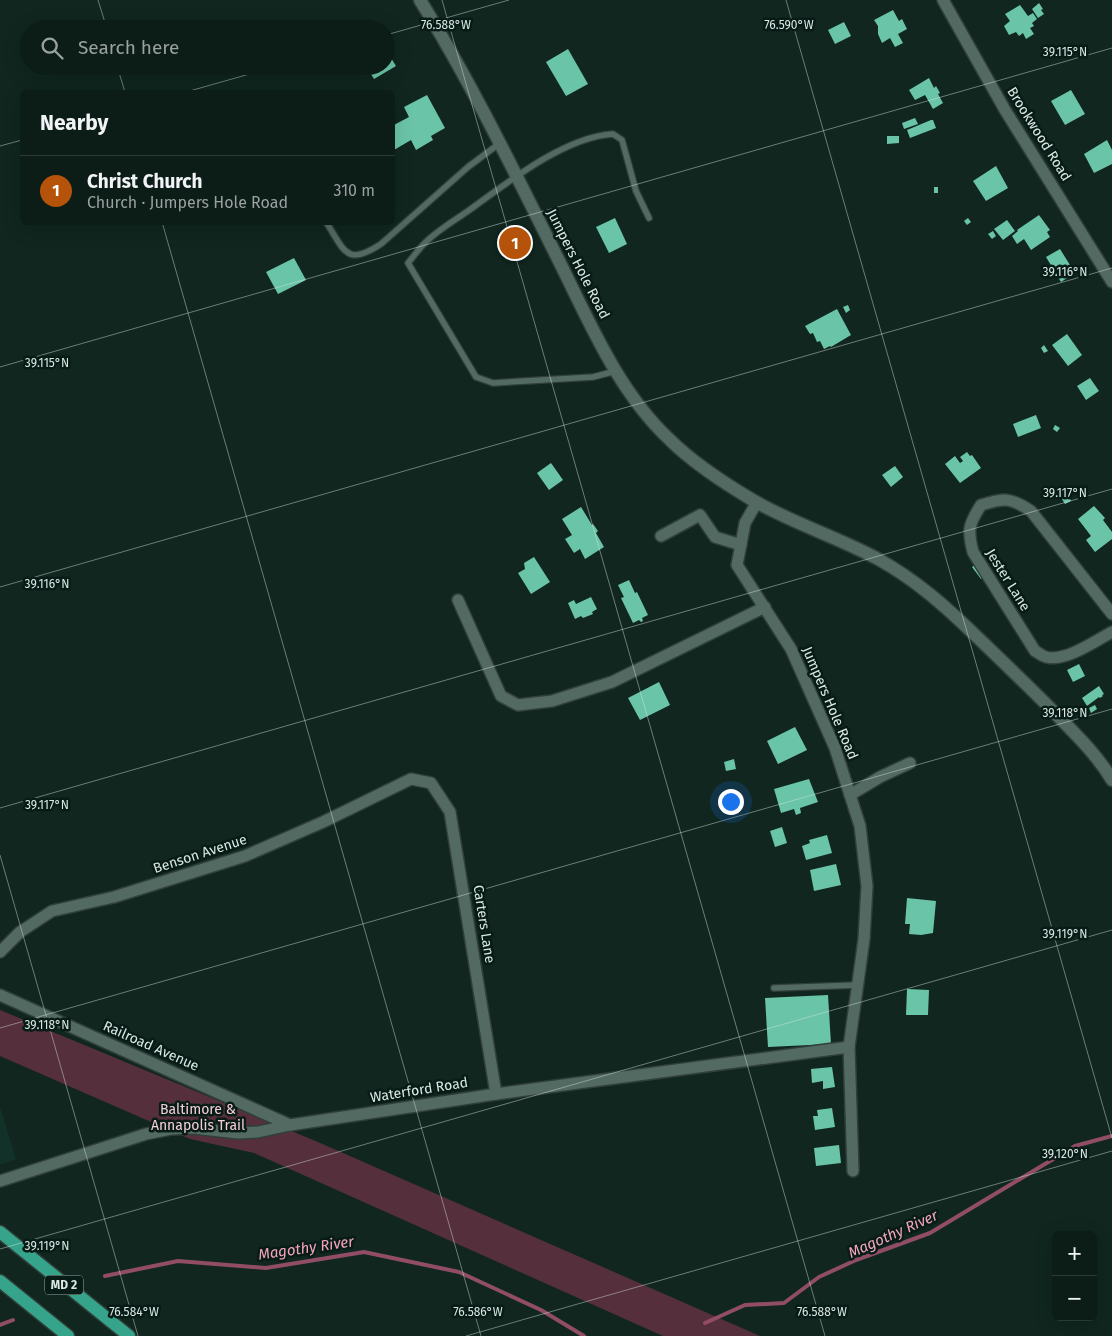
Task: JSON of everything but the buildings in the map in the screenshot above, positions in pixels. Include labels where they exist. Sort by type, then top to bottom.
[{"type":"main road","name":"Jumpers Hole Road","points":[[420,0],[451,51],[500,144],[600,343],[627,389],[668,439],[717,477],[757,502],[878,559],[934,596],[1020,678],[1078,737],[1112,780]]},
{"type":"main road","name":"MD 2","points":[[0,1232],[129,1336]]},
{"type":"main road","name":"MD 2","points":[[0,1281],[68,1336]]},
{"type":"street","name":"Brookwood Road","points":[[942,0],[1005,110],[1112,282]]},
{"type":"street","name":"Jester Lane","points":[[1112,614],[1031,511],[1016,500],[998,500],[981,504],[972,520],[969,535],[973,552],[1035,651],[1046,657],[1059,657],[1073,653],[1112,632]]},
{"type":"street","name":"Jumpers Hole Road","points":[[757,502],[745,522],[737,565],[791,649],[836,748],[860,826],[867,886],[864,939],[849,1048],[853,1171]]},
{"type":"street","points":[[661,536],[700,515],[716,537],[741,545]]},
{"type":"street","points":[[458,600],[501,696],[518,705],[552,701],[612,682],[765,607]]},
{"type":"street","points":[[850,795],[910,762]]},
{"type":"street","name":"Benson Avenue","points":[[0,952],[20,932],[52,911],[114,897],[245,856],[323,822],[412,779]]},
{"type":"street","name":"Carters Lane","points":[[412,779],[431,784],[450,812],[496,1094]]},
{"type":"street","name":"Railroad Avenue","points":[[0,995],[290,1125]]},
{"type":"street","name":"Waterford Road","points":[[0,1182],[146,1134],[171,1129],[192,1128],[238,1133],[258,1132],[290,1125],[496,1094],[849,1048]]},
{"type":"lane","points":[[616,371],[593,377],[493,383],[476,377],[408,263],[428,240],[516,176],[556,153],[589,138],[613,134],[622,140],[636,190],[649,218]]},
{"type":"lane","points":[[328,225],[345,252],[358,256],[368,252],[381,244],[468,167],[500,144]]},
{"type":"lane","points":[[774,988],[858,985]]},
{"type":"shaded area","points":[[0,1107],[16,1159],[0,1165]]},
{"type":"green space","name":"Baltimore & Annapolis Trail","points":[[0,1010],[318,1142],[760,1336],[663,1336],[254,1153],[190,1139],[0,1056]]},
{"type":"waterway","name":"Magothy River","points":[[705,1323],[745,1305],[784,1303],[819,1277],[856,1260],[930,1233],[1075,1146],[1112,1136]]},
{"type":"waterway","name":"Magothy River","points":[[105,1276],[178,1261],[266,1268],[364,1252],[459,1272],[541,1310],[584,1336]]},
{"type":"waterway","name":"Magothy River","points":[[0,1325],[13,1320]]},
{"type":"place","name":"Christ Church","points":[[515,243]]}]
